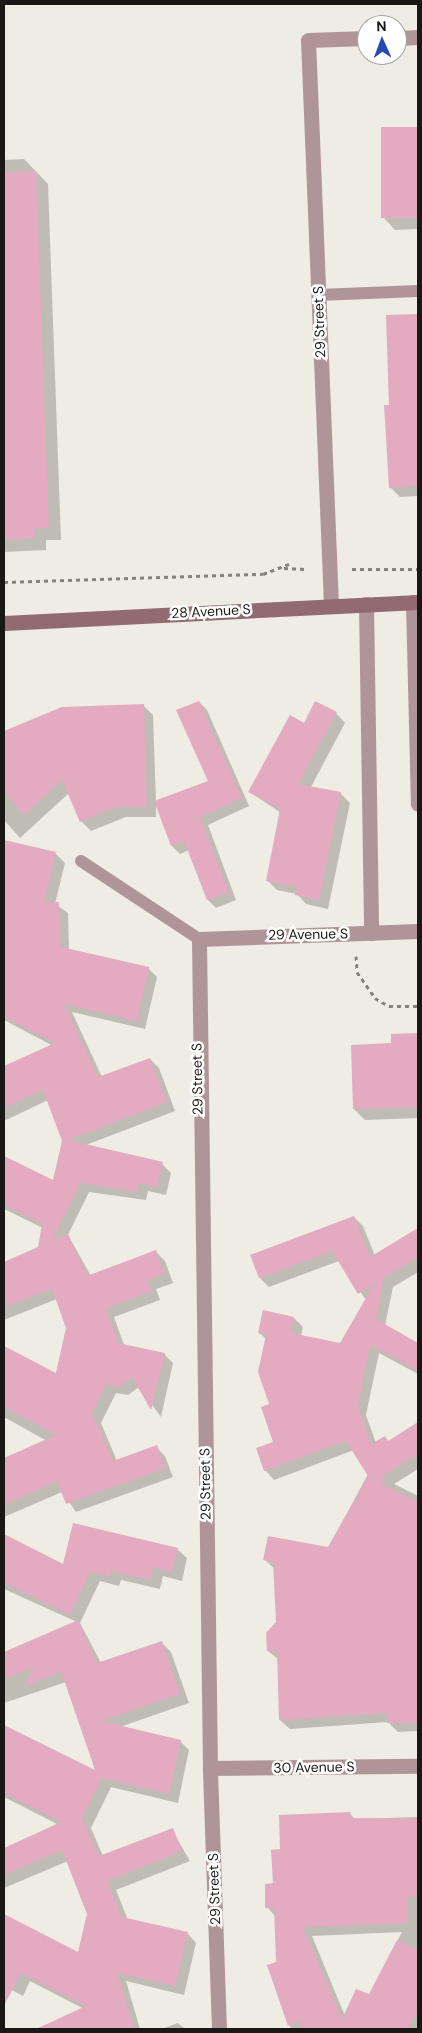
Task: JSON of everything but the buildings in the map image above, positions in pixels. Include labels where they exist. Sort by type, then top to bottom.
[{"type":"street","name":"29 Street S","points":[[331,605],[308,40],[357,38]]},
{"type":"street","name":"28 Avenue S","points":[[4,623],[416,602]]},
{"type":"street","points":[[416,602],[418,804]]},
{"type":"street","points":[[366,604],[371,933]]},
{"type":"street","name":"29 Avenue S","points":[[199,939],[418,930]]},
{"type":"street","name":"29 Street S","points":[[199,939],[210,1768],[219,2029]]},
{"type":"street","name":"30 Avenue S","points":[[210,1768],[418,1766]]},
{"type":"lane","points":[[318,295],[418,291]]},
{"type":"lane","points":[[81,861],[199,939]]},
{"type":"path","points":[[4,582],[263,574],[290,564]]},
{"type":"path","points":[[359,568],[418,569]]},
{"type":"path","points":[[354,933],[357,972],[364,987],[389,1006],[418,1006]]}]
